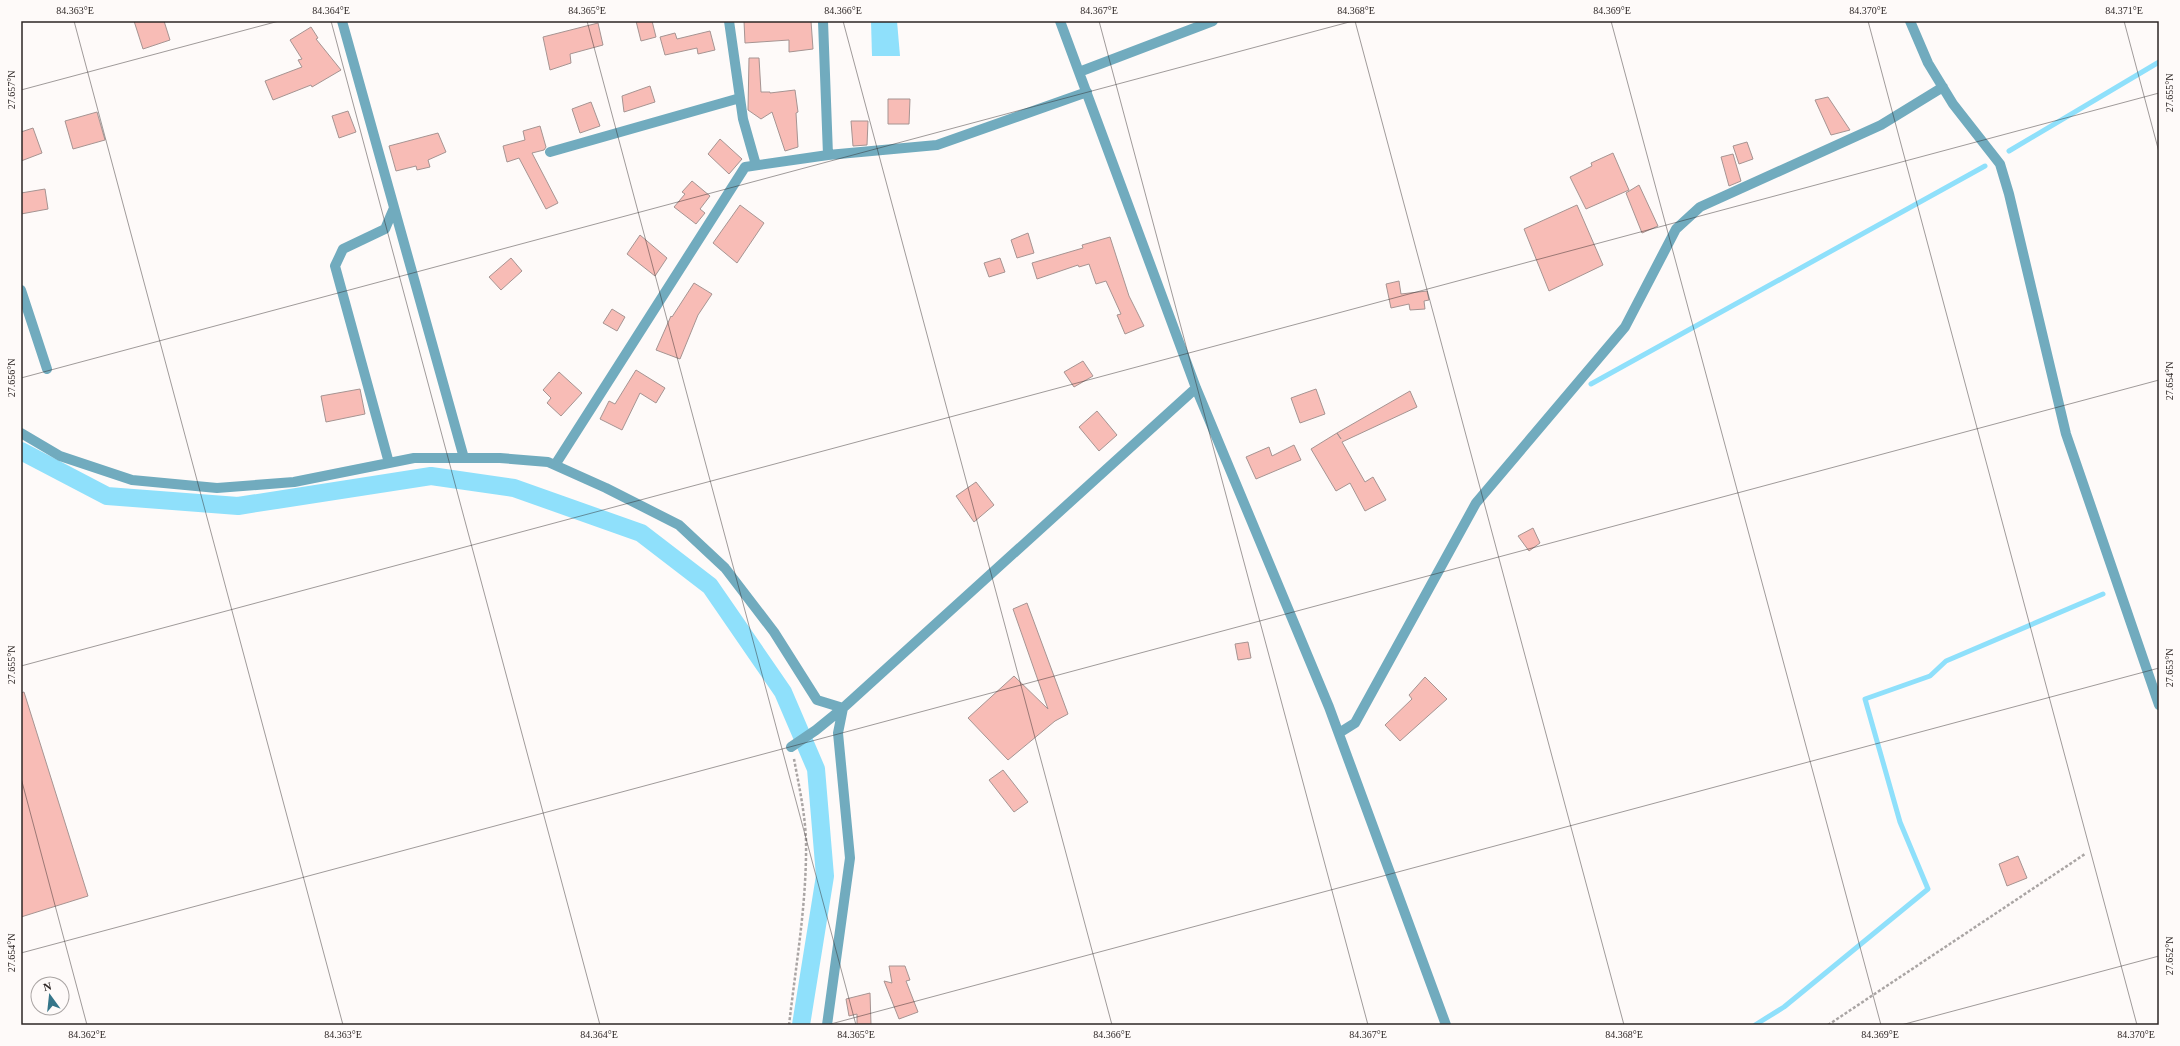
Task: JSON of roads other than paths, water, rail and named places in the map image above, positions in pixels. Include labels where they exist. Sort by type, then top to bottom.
[{"type":"street","points":[[342,21],[464,458]]},
{"type":"street","points":[[729,21],[743,119],[756,165]]},
{"type":"street","points":[[823,21],[828,155]]},
{"type":"street","points":[[1060,21],[1196,388],[1339,733],[1446,1025]]},
{"type":"street","points":[[1079,72],[1213,21]]},
{"type":"street","points":[[1910,21],[1928,63],[1953,104],[2000,164],[2011,202],[2066,434],[2159,705]]},
{"type":"street","points":[[1339,733],[1355,723],[1476,503],[1625,327],[1676,228],[1700,207],[1881,125],[1943,87]]},
{"type":"street","points":[[555,465],[745,167],[828,155],[937,145],[1087,92]]},
{"type":"street","points":[[550,152],[740,98]]},
{"type":"street","points":[[389,463],[335,266],[343,249],[385,229],[394,208]]},
{"type":"street","points":[[21,290],[47,369]]},
{"type":"street","points":[[791,747],[816,730],[843,708],[1196,388]]},
{"type":"street","points":[[21,433],[60,456],[132,480],[217,488],[294,482],[414,458],[500,458],[548,462],[606,488],[679,525],[725,568],[774,632],[817,700],[843,708]]},
{"type":"street","points":[[827,1025],[850,858],[838,733],[843,708]]},
{"type":"water","points":[[871,21],[897,21],[900,56],[872,56]]},
{"type":"waterway","points":[[2009,151],[2159,62]]},
{"type":"waterway","points":[[1591,384],[1985,166]]},
{"type":"waterway","points":[[21,451],[107,496],[238,506],[431,476],[514,488],[641,533],[710,586],[783,692],[816,769],[825,876],[801,1025]]},
{"type":"waterway","points":[[1755,1025],[1784,1007],[1928,889],[1900,822],[1865,699],[1930,676],[1946,661],[2103,594]]}]
